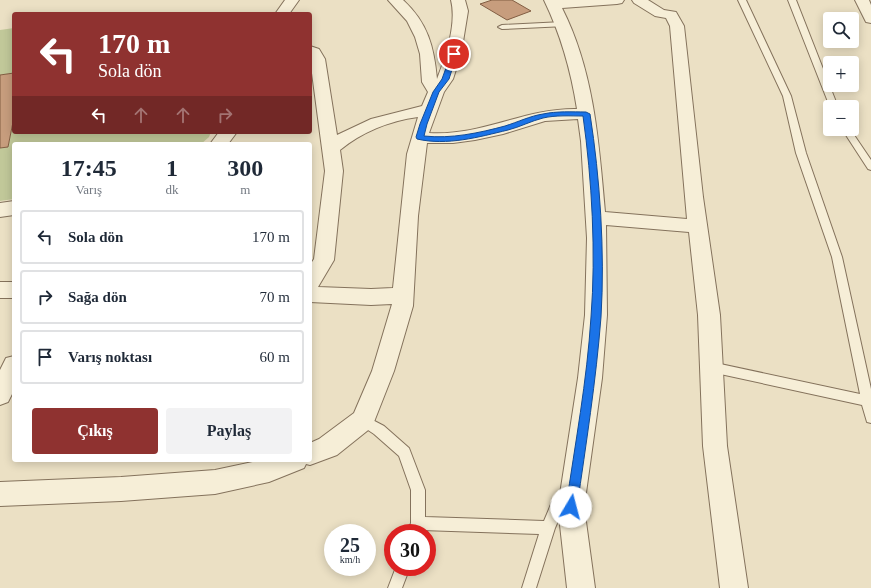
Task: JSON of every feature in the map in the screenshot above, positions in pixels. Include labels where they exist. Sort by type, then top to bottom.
[{"type":"street","points":[[283,12],[292,0]]},
{"type":"street","points":[[395,0],[408,13],[418,28],[426,45],[429,64],[429,83],[436,92]]},
{"type":"street","points":[[312,453],[328,447],[363,420],[383,371],[402,306],[408,216],[416,154],[429,110],[436,92],[445,79],[454,54],[461,11],[458,0]]},
{"type":"street","points":[[581,588],[571,507],[590,378],[596,315],[597,238],[590,141],[580,80],[563,24],[552,2],[617,0]]},
{"type":"street","points":[[639,0],[660,12],[673,9],[677,26],[697,226],[709,315],[715,446],[734,588]]},
{"type":"street","points":[[862,0],[871,19]]},
{"type":"street","points":[[312,51],[318,59],[334,172],[324,260],[312,279]]},
{"type":"street","points":[[331,148],[341,139],[385,119],[429,110]]},
{"type":"street","points":[[420,137],[439,140],[457,138],[506,128],[542,116],[556,114],[586,114]]},
{"type":"street","points":[[0,210],[12,208]]},
{"type":"street","points":[[596,218],[697,226]]},
{"type":"street","points":[[0,290],[12,290]]},
{"type":"street","points":[[312,294],[372,297],[403,296]]},
{"type":"street","points":[[0,494],[121,489],[215,482],[269,470],[290,462]]},
{"type":"lane","points":[[742,0],[786,96],[801,153],[837,257],[871,418]]},
{"type":"lane","points":[[792,0],[831,100]]},
{"type":"lane","points":[[502,28],[563,24]]},
{"type":"lane","points":[[850,136],[871,167]]},
{"type":"lane","points":[[711,367],[868,401]]},
{"type":"lane","points":[[363,420],[379,430],[404,452],[418,490],[416,524]]},
{"type":"lane","points":[[529,588],[556,507],[571,507]]},
{"type":"lane","points":[[436,528],[548,528]]},
{"type":"lane","points":[[395,588],[400,576]]},
{"type":"green space","points":[[12,28],[12,73],[0,75],[0,30]]},
{"type":"green space","points":[[12,127],[12,134],[210,134],[203,142],[12,142],[12,199],[0,201],[0,148],[8,147]]},
{"type":"building","points":[[492,0],[512,0],[531,11],[507,20],[480,4]]},
{"type":"building","points":[[12,73],[12,127],[8,147],[0,148],[0,75]]},
{"type":"route","points":[[454,54],[445,79],[436,92],[423,124],[420,137],[439,140],[457,138],[506,128],[542,116],[556,114],[586,114],[590,141],[597,238],[596,315],[590,378],[571,507]]}]
